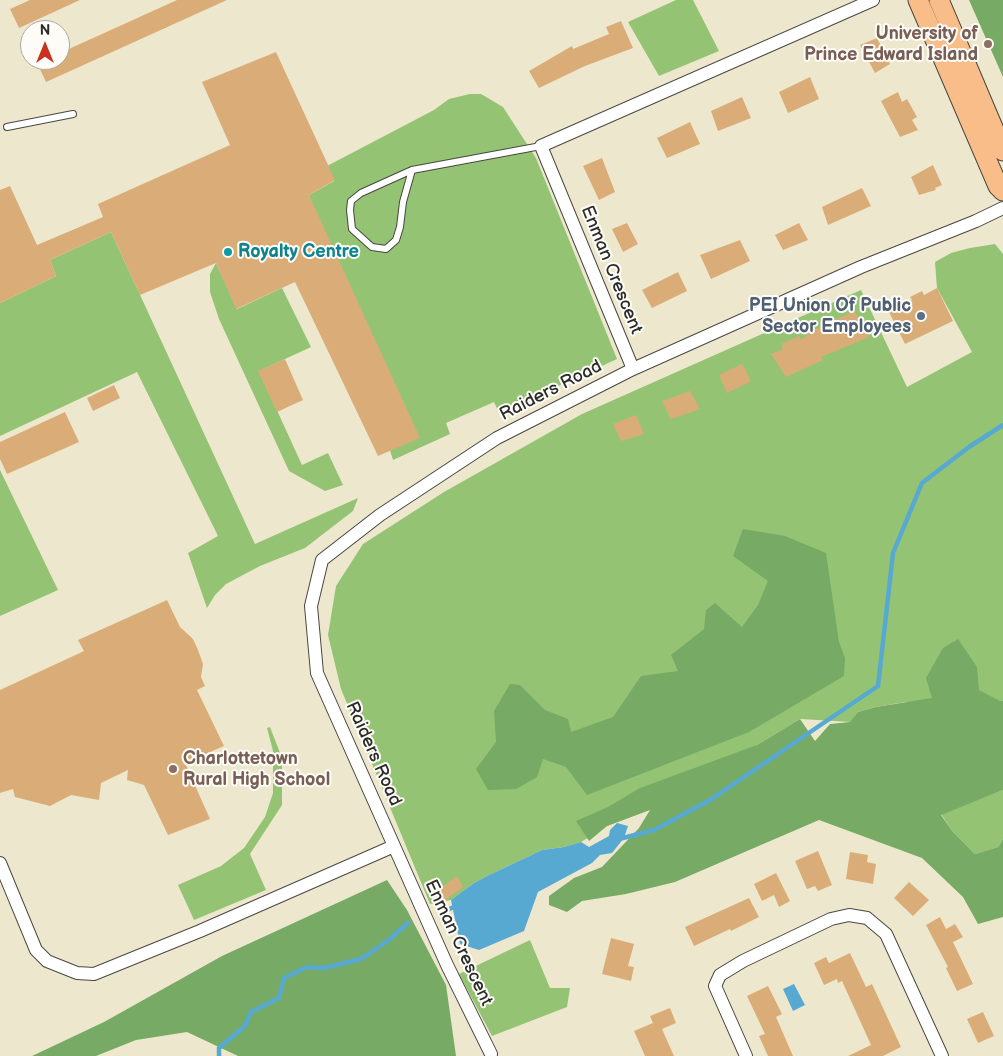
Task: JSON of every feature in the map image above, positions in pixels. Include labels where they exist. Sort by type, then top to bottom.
[{"type":"main road","points":[[918,0],[998,186],[1003,191]]},
{"type":"main road","points":[[939,0],[1003,151]]},
{"type":"street","points":[[541,146],[873,0]]},
{"type":"street","name":"Enman Crescent","points":[[541,146],[633,369]]},
{"type":"street","points":[[633,369],[861,267],[976,221],[1003,208]]},
{"type":"street","name":"Raiders Road","points":[[394,846],[317,673],[311,606],[322,560],[380,515],[497,438],[633,369]]},
{"type":"street","points":[[0,863],[36,950],[47,962],[77,973],[94,974],[200,931],[394,846]]},
{"type":"street","name":"Enman Crescent","points":[[394,846],[447,965],[491,1054]]},
{"type":"street","points":[[746,1056],[715,986],[720,975],[743,961],[831,919],[849,915],[867,918],[886,934],[942,1056]]},
{"type":"lane","points":[[7,127],[73,114]]},
{"type":"lane","points":[[412,170],[403,202],[400,227],[396,240],[386,249],[372,247],[352,229],[350,210],[352,201],[361,193],[412,170],[541,146]]},
{"type":"green space","points":[[676,0],[693,0],[719,51],[659,76],[628,22]]},
{"type":"green space","points":[[969,0],[1003,0],[1003,77]]},
{"type":"green space","points":[[470,94],[481,94],[503,107],[536,158],[617,359],[499,413],[494,402],[446,423],[450,434],[393,460],[309,195],[334,181],[327,166],[434,110],[449,99]]},
{"type":"green space","points":[[111,232],[255,544],[358,498],[353,511],[305,548],[260,566],[226,584],[215,595],[207,608],[188,553],[218,536],[137,372],[0,436],[0,303],[56,276],[50,260]]},
{"type":"green space","points":[[995,244],[1003,254],[1003,701],[905,702],[858,712],[851,722],[800,719],[651,809],[607,826],[581,842],[542,850],[474,883],[451,900],[430,904],[341,689],[328,635],[336,586],[363,544],[444,492],[582,414],[861,290],[907,387],[972,352],[937,288],[935,262],[951,253]]},
{"type":"green space","points":[[216,263],[237,309],[282,288],[311,347],[259,371],[302,465],[328,453],[343,485],[325,491],[289,471],[219,319],[210,292],[210,274]]},
{"type":"green space","points":[[0,470],[58,590],[0,616]]},
{"type":"green space","points":[[743,529],[785,536],[826,553],[839,642],[845,658],[844,676],[749,732],[587,795],[566,767],[543,759],[537,777],[516,789],[488,790],[476,769],[496,742],[494,711],[510,684],[520,685],[545,710],[568,719],[571,732],[613,717],[641,676],[678,671],[671,655],[704,629],[706,610],[715,603],[742,627],[758,605],[768,581],[733,556]]},
{"type":"green space","points":[[958,639],[977,667],[979,690],[1003,701],[1003,790],[941,815],[953,832],[975,854],[998,847],[1003,839],[1003,917],[978,924],[963,897],[922,858],[819,820],[675,882],[626,894],[582,901],[567,912],[549,905],[549,896],[574,878],[602,867],[639,828],[650,810],[607,826],[589,841],[576,821],[608,807],[640,788],[757,745],[800,719],[815,741],[830,724],[850,722],[858,712],[876,707],[932,698],[926,678],[943,648]]},
{"type":"green space","points":[[270,727],[282,758],[282,805],[250,854],[266,890],[194,920],[178,885],[221,866],[244,848],[265,817],[273,793],[273,751],[267,728]]},
{"type":"green space","points":[[1003,790],[1003,839],[998,847],[975,854],[953,832],[941,814]]},
{"type":"green space","points":[[387,880],[407,910],[446,985],[456,1056],[238,1056],[187,1032],[136,1040],[96,1056],[32,1056],[104,1022],[222,956]]},
{"type":"green space","points":[[530,940],[550,988],[570,988],[567,1007],[492,1036],[459,974]]},
{"type":"water","points":[[617,823],[628,826],[624,838],[612,853],[600,855],[592,863],[538,892],[524,931],[479,950],[460,944],[451,900],[474,883],[542,850],[581,842],[589,847],[609,836],[610,830]]},
{"type":"water","points":[[794,984],[805,1005],[793,1011],[783,989]]},
{"type":"building","points":[[30,0],[80,0],[36,20],[20,20],[19,28],[10,9]]},
{"type":"building","points":[[177,0],[227,0],[46,82],[40,70],[70,70],[70,48]]},
{"type":"building","points":[[621,21],[633,48],[585,66],[539,88],[529,71],[572,46],[573,49],[609,34],[606,27]]},
{"type":"building","points":[[877,38],[890,64],[875,73],[860,45]]},
{"type":"building","name":"Royalty Centre","points":[[276,52],[335,180],[309,195],[420,438],[378,456],[295,282],[236,309],[216,263],[140,295],[111,232],[50,260],[56,276],[0,303],[0,190],[10,186],[37,245],[103,217],[98,204],[230,145],[202,82]]},
{"type":"building","points":[[810,77],[819,99],[788,113],[779,92]]},
{"type":"building","points":[[898,92],[902,102],[907,99],[917,117],[912,120],[918,130],[900,137],[881,101]]},
{"type":"building","points":[[742,97],[751,118],[718,131],[711,111]]},
{"type":"building","points":[[690,122],[700,144],[667,158],[657,138]]},
{"type":"building","points":[[602,158],[615,192],[599,200],[583,166]]},
{"type":"building","points":[[933,165],[942,185],[935,188],[936,190],[919,195],[911,177]]},
{"type":"building","points":[[862,188],[871,206],[828,225],[822,207]]},
{"type":"building","points":[[627,223],[638,244],[623,252],[612,229]]},
{"type":"building","points":[[799,223],[808,240],[783,250],[775,235]]},
{"type":"building","points":[[740,240],[750,261],[711,279],[700,255]]},
{"type":"building","points":[[678,272],[687,291],[652,308],[642,290]]},
{"type":"building","name":"PEI Union Of Public Sector Employees","points":[[937,288],[953,321],[905,344],[889,312],[912,300],[910,297],[922,291],[924,295]]},
{"type":"building","points":[[854,311],[869,337],[821,357],[823,360],[786,377],[771,354],[783,349],[781,344],[799,336],[801,340],[812,331]]},
{"type":"building","points":[[285,359],[303,400],[277,412],[258,371]]},
{"type":"building","points":[[742,364],[751,381],[727,393],[719,375]]},
{"type":"building","points":[[114,385],[120,398],[93,411],[87,398]]},
{"type":"building","points":[[690,391],[700,409],[671,419],[662,401]]},
{"type":"building","points":[[65,412],[79,442],[7,474],[0,459],[0,442]]},
{"type":"building","points":[[636,415],[644,434],[621,441],[613,424]]},
{"type":"building","points":[[167,600],[180,627],[193,639],[198,650],[203,664],[201,677],[205,686],[197,690],[224,746],[185,763],[210,819],[168,835],[144,785],[127,780],[128,770],[101,783],[99,800],[71,795],[50,806],[15,797],[13,789],[0,793],[0,690],[84,651],[78,640]]},
{"type":"building","points":[[818,851],[832,885],[818,891],[815,886],[807,889],[795,861]]},
{"type":"building","points":[[850,852],[868,855],[867,862],[876,864],[873,884],[846,879]]},
{"type":"building","points":[[776,873],[790,901],[779,907],[774,895],[762,901],[754,884]]},
{"type":"building","points":[[457,876],[463,887],[445,900],[438,890]]},
{"type":"building","points":[[909,882],[929,900],[913,916],[894,898]]},
{"type":"building","points":[[749,898],[759,917],[694,946],[685,927]]},
{"type":"building","points":[[940,917],[946,929],[955,924],[963,937],[953,942],[973,984],[957,991],[946,968],[948,967],[926,925]]},
{"type":"building","points":[[611,938],[634,944],[628,966],[634,967],[631,981],[602,974]]},
{"type":"building","points":[[850,953],[866,987],[872,984],[901,1047],[883,1056],[848,1056],[871,1045],[842,981],[838,983],[837,979],[824,985],[814,963],[826,957],[829,963]]},
{"type":"building","points":[[768,986],[782,1014],[776,1017],[793,1056],[768,1056],[759,1036],[765,1034],[747,996]]},
{"type":"building","points":[[670,1008],[676,1023],[662,1029],[674,1056],[645,1056],[634,1031],[653,1023],[650,1016]]},
{"type":"building","points":[[983,1012],[994,1036],[978,1043],[967,1019]]},
{"type":"waterway","points":[[619,839],[654,830],[710,800],[878,686],[893,553],[922,483],[969,447],[1003,425]]},
{"type":"waterway","points":[[441,913],[458,905]]},
{"type":"waterway","points":[[219,1056],[219,1048],[245,1026],[251,1012],[279,998],[284,978],[307,967],[324,968],[361,959],[386,942],[408,923]]},
{"type":"place","name":"University of Prince Edward Island","points":[[988,44]]},
{"type":"place","name":"Royalty Centre","points":[[228,252]]},
{"type":"place","name":"PEI Union Of Public Sector Employees","points":[[921,316]]},
{"type":"place","name":"Charlottetown Rural High School","points":[[173,769]]}]
